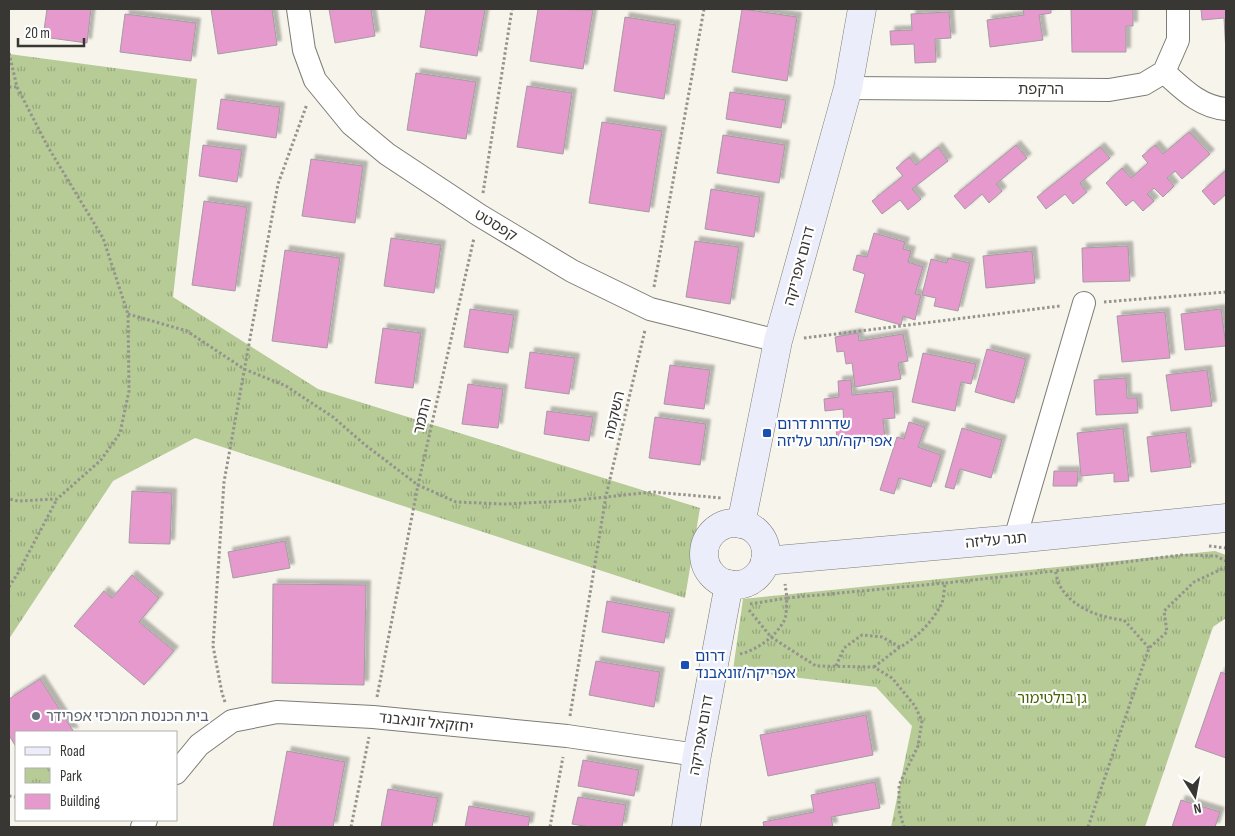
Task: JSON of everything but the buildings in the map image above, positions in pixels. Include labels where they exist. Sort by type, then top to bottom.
[{"type":"street","name":"קפסטט","points":[[298,9],[304,50],[315,80],[351,124],[387,154],[479,215],[572,271],[650,309],[778,341]]},
{"type":"street","name":"דרום אפריקה","points":[[743,512],[778,341],[848,88],[862,9]]},
{"type":"street","points":[[1178,9],[1178,40],[1164,72],[1197,101],[1214,108],[1226,109]]},
{"type":"street","name":"הרקפת","points":[[848,88],[1109,90],[1144,84],[1164,72]]},
{"type":"street","points":[[1015,538],[1084,304]]},
{"type":"street","points":[[743,512],[761,538],[764,545],[765,561],[762,570],[756,577],[748,582],[729,584],[720,581],[712,575],[704,558],[705,548],[708,539],[714,531],[722,526],[732,524],[743,512]]},
{"type":"street","name":"תגר עליזה","points":[[765,561],[1226,518]]},
{"type":"street","name":"דרום אפריקה","points":[[686,827],[697,756],[729,584]]},
{"type":"street","name":"יחזקאל זונאבנד","points":[[178,771],[199,745],[232,721],[277,712],[373,717],[567,736],[697,756]]},
{"type":"path","name":"התמר","points":[[351,827],[418,485],[479,215],[512,9]]},
{"type":"path","name":"השקמה","points":[[550,827],[567,736],[606,496],[650,309],[704,9]]},
{"type":"path","points":[[9,54],[17,87],[48,147],[103,238],[128,314],[129,391],[120,433],[102,460],[57,499],[9,587]]},
{"type":"path","points":[[232,721],[222,693],[213,646],[224,482],[278,184],[315,80]]},
{"type":"path","points":[[9,87],[17,87]]},
{"type":"path","points":[[778,341],[1084,304],[1226,292]]},
{"type":"path","points":[[128,314],[187,331],[244,369],[286,386],[325,412],[418,485],[456,502],[504,504],[568,501],[652,492],[743,512]]},
{"type":"path","points":[[9,499],[18,501],[57,499]]},
{"type":"path","points":[[904,827],[898,810],[899,785],[918,746],[922,721],[915,706],[892,678],[874,667],[816,666],[771,637],[745,604],[1181,556],[1216,556],[1226,561]]},
{"type":"path","points":[[1088,827],[1149,648],[1167,632],[1164,611],[1194,582],[1226,567]]},
{"type":"path","points":[[1055,571],[1060,586],[1071,599],[1088,611],[1108,618],[1124,620],[1149,648]]},
{"type":"path","points":[[716,652],[731,655],[750,652],[771,637],[785,620],[787,598],[785,581]]},
{"type":"path","points":[[874,667],[926,627],[943,602],[945,583]]},
{"type":"path","points":[[836,666],[844,648],[862,635],[882,637],[900,647]]},
{"type":"green space","points":[[9,54],[197,79],[173,297],[318,389],[700,508],[685,598],[195,438],[113,481],[9,639]]},
{"type":"green space","name":"גן בולטימור","points":[[1215,551],[1226,555],[1226,618],[1213,627],[1145,827],[891,827],[912,726],[876,687],[733,670],[743,599]]},
{"type":"place","name":"שדרות דרום אפריקה/תגר עליזה","points":[[767,433]]},
{"type":"place","name":"דרום אפריקה/זונאבנד","points":[[685,665]]},
{"type":"place","name":"בית הכנסת המרכזי אפרידר","points":[[36,716]]}]
